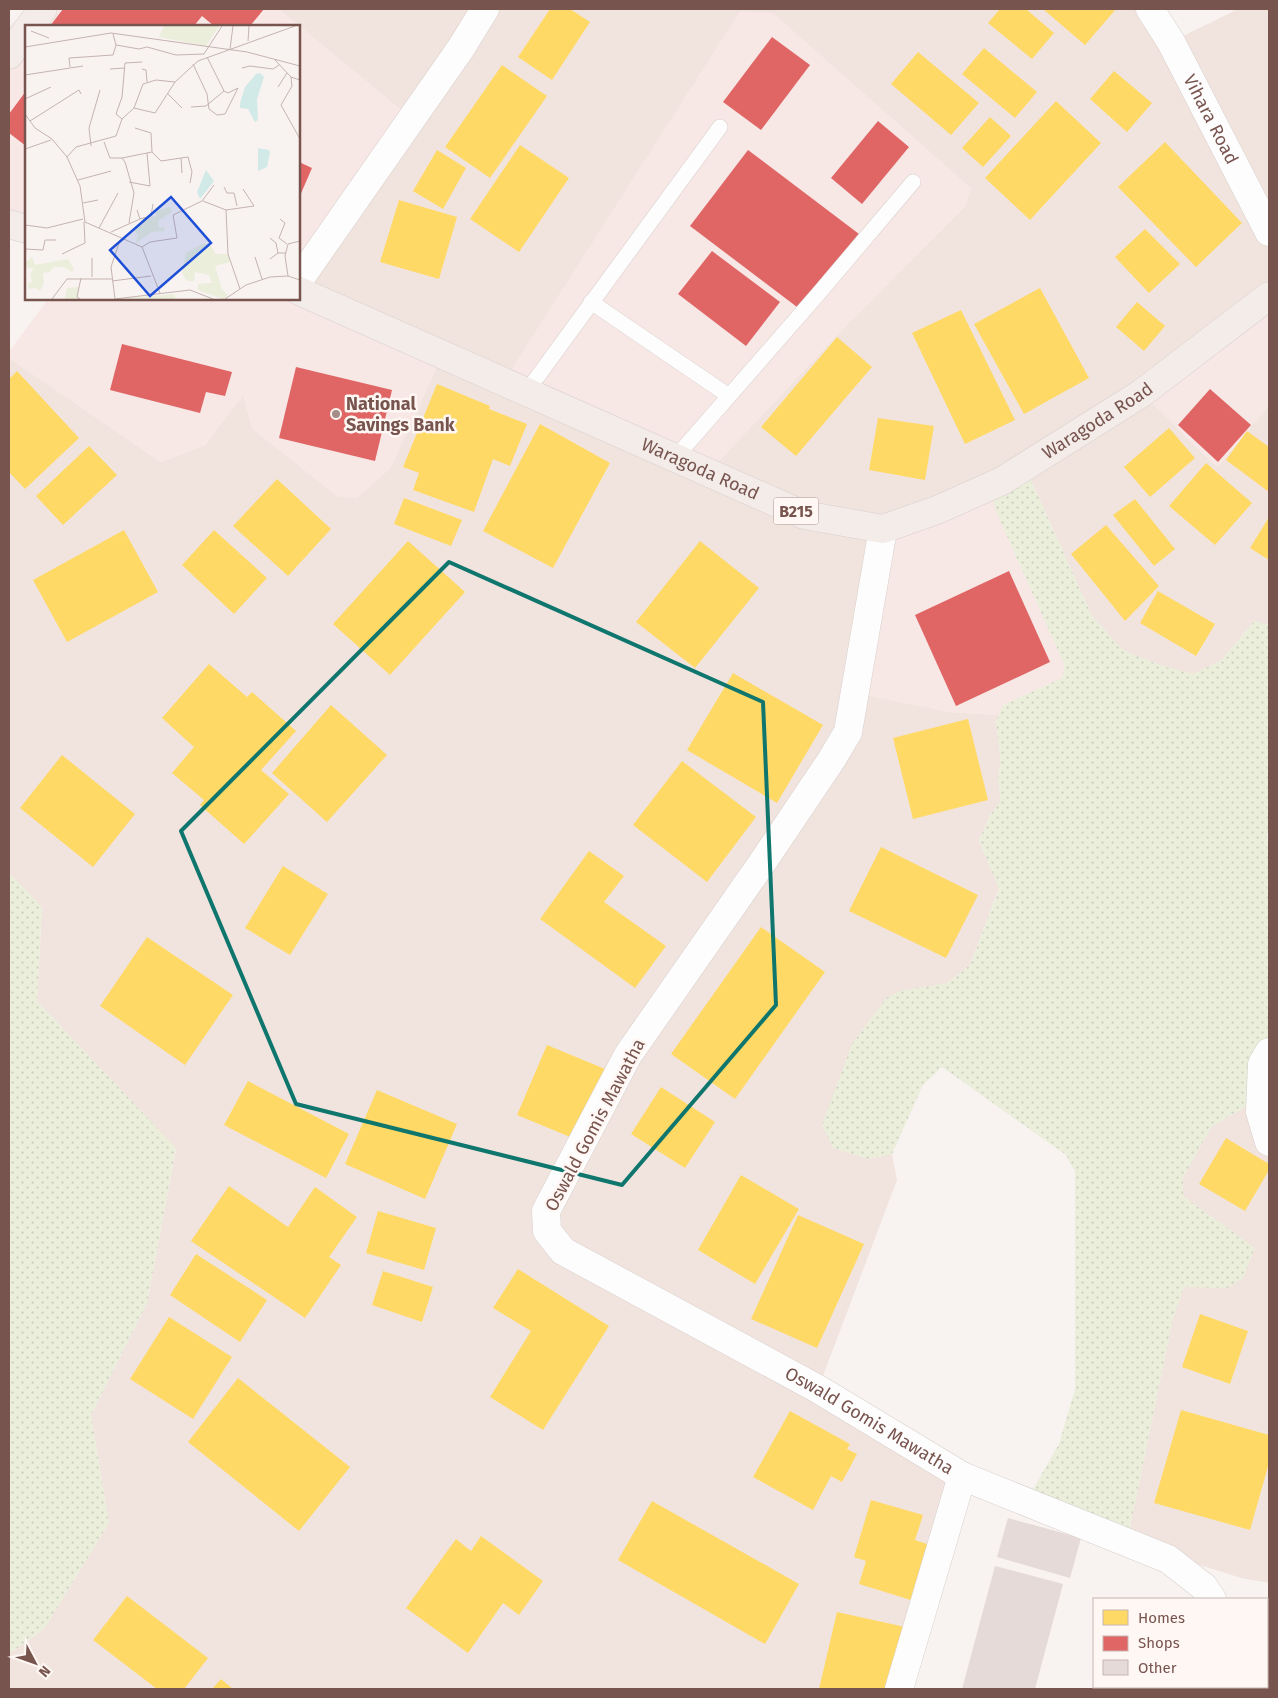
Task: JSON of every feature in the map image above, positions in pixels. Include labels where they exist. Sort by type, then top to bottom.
[{"type":"main road","points":[[31,25],[43,9]]},
{"type":"main road","points":[[9,55],[25,33]]},
{"type":"main road","points":[[9,224],[25,229]]},
{"type":"main road","name":"Waragoda Road","points":[[300,291],[804,515],[883,529],[937,510],[1002,482],[1142,392],[1269,296]]},
{"type":"street","points":[[300,279],[461,48],[485,9]]},
{"type":"street","name":"Vihara Road","points":[[1150,9],[1171,42],[1269,232]]},
{"type":"street","name":"Oswald Gomis Mawatha","points":[[883,529],[848,732],[762,863],[628,1054],[546,1211],[547,1231],[563,1251],[818,1389],[962,1476],[900,1689]]},
{"type":"street","points":[[1269,1052],[1262,1064],[1260,1112],[1269,1142]]},
{"type":"street","points":[[962,1476],[1168,1559],[1204,1587],[1211,1598]]},
{"type":"lane","points":[[527,391],[720,127]]},
{"type":"lane","points":[[675,458],[913,182]]},
{"type":"lane","points":[[591,302],[729,396]]},
{"type":"highlighted area","points":[[449,562],[763,702],[776,1005],[622,1185],[296,1104],[181,831]]},
{"type":"shaded area","points":[[43,9],[283,9],[281,11],[298,25],[31,25]]},
{"type":"shaded area","points":[[283,9],[1150,9],[1171,42],[1238,9],[1269,9],[1269,296],[1218,466],[1269,405],[1269,625],[1254,621],[1222,660],[1193,675],[1159,665],[1122,650],[1092,616],[1025,467],[948,712],[999,715],[996,722],[1001,762],[998,777],[1001,801],[990,815],[979,840],[999,888],[970,965],[947,983],[928,988],[868,1159],[892,1154],[897,1180],[818,1389],[962,1476],[899,1689],[9,1689],[9,1651],[12,1652],[44,1629],[109,1523],[91,1415],[147,1303],[176,1149],[37,1001],[42,908],[9,873],[9,358],[161,462],[205,445],[243,395],[294,300],[300,300],[300,289],[401,110],[281,11]],"holes":[[[971,188],[965,206],[852,320]]]},
{"type":"shaded area","points":[[740,11],[773,13],[971,188],[965,206],[852,320],[708,473],[504,381]]},
{"type":"shaded area","points":[[300,27],[401,110],[300,278]]},
{"type":"shaded area","points":[[25,32],[25,229],[9,224],[9,55]]},
{"type":"shaded area","points":[[1269,296],[1269,405],[1218,466],[1212,463],[1142,393]]},
{"type":"shaded area","points":[[300,299],[443,354],[391,468],[357,498],[338,497],[252,429],[243,396],[205,445],[161,462],[9,358],[9,349],[12,348],[47,300]]},
{"type":"shaded area","points":[[990,487],[997,514],[1065,666],[1062,678],[1003,705],[999,715],[948,712],[854,693],[883,529]]},
{"type":"shaded area","points":[[1269,1052],[1269,1583],[1241,1578],[1127,1542],[1173,1318],[1184,1286],[1228,1288],[1254,1248],[1183,1196],[1183,1177],[1211,1127],[1260,1098]]},
{"type":"green space","points":[[1025,467],[1092,616],[1123,650],[1159,665],[1193,674],[1222,660],[1254,621],[1269,625],[1269,831],[1267,835],[1269,855],[1269,1052],[1260,1098],[1211,1127],[1183,1178],[1183,1196],[1255,1248],[1243,1278],[1228,1288],[1184,1287],[1173,1318],[1127,1542],[1026,1501],[1059,1444],[1075,1389],[1075,1172],[1066,1155],[942,1067],[923,1085],[892,1154],[868,1159],[833,1148],[822,1125],[852,1044],[886,998],[900,991],[947,983],[970,965],[999,889],[979,840],[990,815],[1001,801],[998,777],[1001,762],[996,722],[1003,705],[1062,678],[1065,666],[997,514],[990,487]]},
{"type":"green space","points":[[9,873],[42,907],[37,1001],[176,1148],[147,1303],[91,1415],[109,1523],[44,1629],[12,1652],[9,1651]]},
{"type":"building: Homes","points":[[550,9],[570,9],[590,22],[552,80],[518,57]]},
{"type":"building: Homes","points":[[1000,9],[1026,9],[1054,33],[1032,59],[988,23]]},
{"type":"building: Homes","points":[[1043,9],[1116,9],[1085,45]]},
{"type":"building: Homes","points":[[984,48],[1037,92],[1015,118],[962,74]]},
{"type":"building: Homes","points":[[918,52],[979,103],[951,135],[891,84]]},
{"type":"building: Homes","points":[[502,65],[547,96],[490,178],[445,147]]},
{"type":"building: Homes","points":[[1114,71],[1152,103],[1127,132],[1090,99]]},
{"type":"building: Homes","points":[[1056,101],[1101,143],[1030,220],[985,178]]},
{"type":"building: Homes","points":[[990,117],[1011,136],[983,167],[962,148]]},
{"type":"building: Homes","points":[[1165,142],[1242,223],[1196,267],[1118,187]]},
{"type":"building: Homes","points":[[520,145],[569,178],[519,252],[470,219]]},
{"type":"building: Homes","points":[[437,150],[466,168],[443,209],[413,191]]},
{"type":"building: Homes","points":[[399,200],[457,217],[439,279],[380,262]]},
{"type":"building: Homes","points":[[1145,229],[1180,264],[1149,293],[1115,257]]},
{"type":"building: Homes","points":[[1040,288],[1089,378],[1024,414],[974,324]]},
{"type":"building: Homes","points":[[1137,302],[1165,326],[1144,351],[1116,327]]},
{"type":"building: Homes","points":[[961,310],[1015,420],[965,444],[912,333]]},
{"type":"building: Homes","points":[[837,337],[872,367],[796,456],[761,427]]},
{"type":"building: Homes","points":[[17,371],[79,438],[25,489],[9,472],[9,379]]},
{"type":"building: Homes","points":[[437,384],[490,406],[489,409],[527,424],[510,466],[493,459],[474,512],[413,490],[419,473],[403,467]]},
{"type":"building: Homes","points":[[878,418],[934,426],[925,480],[869,470]]},
{"type":"building: Homes","points":[[540,424],[610,463],[553,568],[483,531]]},
{"type":"building: Homes","points":[[1169,428],[1195,458],[1150,497],[1124,467]]},
{"type":"building: Homes","points":[[1247,431],[1269,447],[1269,492],[1226,460]]},
{"type":"building: Homes","points":[[89,446],[117,475],[63,525],[36,496]]},
{"type":"building: Homes","points":[[1206,463],[1252,503],[1215,545],[1169,506]]},
{"type":"building: Homes","points":[[277,479],[331,529],[288,576],[233,526]]},
{"type":"building: Homes","points":[[404,498],[462,520],[451,546],[394,524]]},
{"type":"building: Homes","points":[[1135,499],[1175,549],[1154,566],[1113,515]]},
{"type":"building: Homes","points":[[1269,517],[1269,560],[1250,548]]},
{"type":"building: Homes","points":[[1106,525],[1159,586],[1125,621],[1071,554]]},
{"type":"building: Homes","points":[[124,530],[158,592],[67,642],[33,580]]},
{"type":"building: Homes","points":[[214,530],[267,578],[234,614],[182,565]]},
{"type":"building: Homes","points":[[408,541],[465,592],[390,675],[333,624]]},
{"type":"building: Homes","points":[[700,541],[759,588],[695,668],[636,622]]},
{"type":"building: Homes","points":[[1158,591],[1215,624],[1196,656],[1140,623]]},
{"type":"building: Homes","points":[[209,664],[247,697],[252,692],[296,731],[261,770],[289,794],[244,844],[200,805],[204,800],[172,773],[194,747],[162,718]]},
{"type":"building: Homes","points":[[733,673],[823,725],[777,803],[687,750]]},
{"type":"building: Homes","points":[[331,705],[387,755],[327,822],[272,773]]},
{"type":"building: Homes","points":[[968,719],[988,800],[913,819],[893,738]]},
{"type":"building: Homes","points":[[62,755],[135,814],[93,867],[20,808]]},
{"type":"building: Homes","points":[[682,761],[756,817],[707,882],[633,825]]},
{"type":"building: Homes","points":[[881,847],[978,895],[946,958],[849,911]]},
{"type":"building: Homes","points":[[589,851],[624,876],[604,902],[666,946],[635,988],[540,919]]},
{"type":"building: Homes","points":[[283,866],[328,894],[290,955],[245,928]]},
{"type":"building: Homes","points":[[761,927],[825,972],[735,1099],[671,1054]]},
{"type":"building: Homes","points":[[147,937],[233,995],[185,1065],[100,1006]]},
{"type":"building: Homes","points":[[547,1045],[605,1069],[575,1139],[517,1115]]},
{"type":"building: Homes","points":[[248,1081],[349,1134],[326,1178],[224,1125]]},
{"type":"building: Homes","points":[[661,1087],[715,1122],[685,1168],[631,1134]]},
{"type":"building: Homes","points":[[377,1090],[457,1124],[425,1199],[345,1164]]},
{"type":"building: Homes","points":[[1226,1138],[1269,1164],[1269,1170],[1245,1211],[1199,1184]]},
{"type":"building: Homes","points":[[741,1175],[799,1209],[755,1284],[698,1250]]},
{"type":"building: Homes","points":[[229,1186],[288,1227],[315,1187],[357,1217],[329,1257],[341,1265],[305,1318],[191,1241]]},
{"type":"building: Homes","points":[[378,1211],[436,1228],[424,1270],[366,1253]]},
{"type":"building: Homes","points":[[798,1215],[864,1244],[817,1348],[751,1319]]},
{"type":"building: Homes","points":[[196,1254],[267,1300],[240,1342],[170,1295]]},
{"type":"building: Homes","points":[[518,1269],[609,1326],[543,1430],[490,1397],[531,1331],[493,1308]]},
{"type":"building: Homes","points":[[383,1271],[433,1287],[422,1322],[372,1305]]},
{"type":"building: Homes","points":[[1200,1314],[1248,1331],[1230,1384],[1182,1367]]},
{"type":"building: Homes","points":[[169,1317],[232,1357],[193,1419],[130,1379]]},
{"type":"building: Homes","points":[[238,1378],[350,1467],[299,1531],[188,1442]]},
{"type":"building: Homes","points":[[1181,1410],[1269,1435],[1269,1463],[1250,1530],[1154,1503]]},
{"type":"building: Homes","points":[[790,1411],[850,1444],[847,1449],[857,1454],[842,1482],[831,1476],[813,1510],[753,1477]]},
{"type":"building: Homes","points":[[871,1500],[923,1515],[915,1540],[930,1545],[914,1601],[859,1584],[866,1561],[854,1557]]},
{"type":"building: Homes","points":[[652,1501],[799,1584],[765,1644],[618,1560]]},
{"type":"building: Homes","points":[[481,1536],[543,1581],[519,1615],[503,1603],[468,1653],[406,1608],[456,1539],[471,1551]]},
{"type":"building: Homes","points":[[127,1596],[208,1658],[184,1689],[157,1689],[93,1640]]},
{"type":"building: Homes","points":[[837,1612],[905,1627],[891,1689],[819,1689]]},
{"type":"building: Homes","points":[[221,1679],[233,1689],[212,1689]]},
{"type":"building: Shops","points":[[63,9],[264,9],[251,25],[213,25],[202,16],[195,25],[51,25]]},
{"type":"building: Shops","points":[[772,37],[810,65],[761,130],[723,102]]},
{"type":"building: Shops","points":[[25,92],[25,145],[9,133],[9,114]]},
{"type":"building: Shops","points":[[878,121],[909,147],[862,204],[831,178]]},
{"type":"building: Shops","points":[[748,150],[859,234],[801,310],[690,226]]},
{"type":"building: Shops","points":[[300,162],[312,168],[300,196]]},
{"type":"building: Shops","points":[[712,251],[780,302],[746,346],[678,294]]},
{"type":"building: Shops","points":[[122,344],[232,372],[225,396],[206,392],[200,413],[110,390]]},
{"type":"building: Shops","name":"National Savings Bank","points":[[296,367],[392,390],[375,461],[279,438]]},
{"type":"building: Shops","points":[[1210,389],[1251,425],[1218,462],[1178,425]]},
{"type":"building: Shops","points":[[1009,571],[1050,662],[956,706],[915,615]]},
{"type":"building: Other","points":[[1008,1518],[1081,1538],[1070,1578],[997,1557]]},
{"type":"building: Other","points":[[995,1566],[1063,1584],[1035,1689],[962,1689]]},
{"type":"place","name":"National Savings Bank","points":[[336,414]]}]
